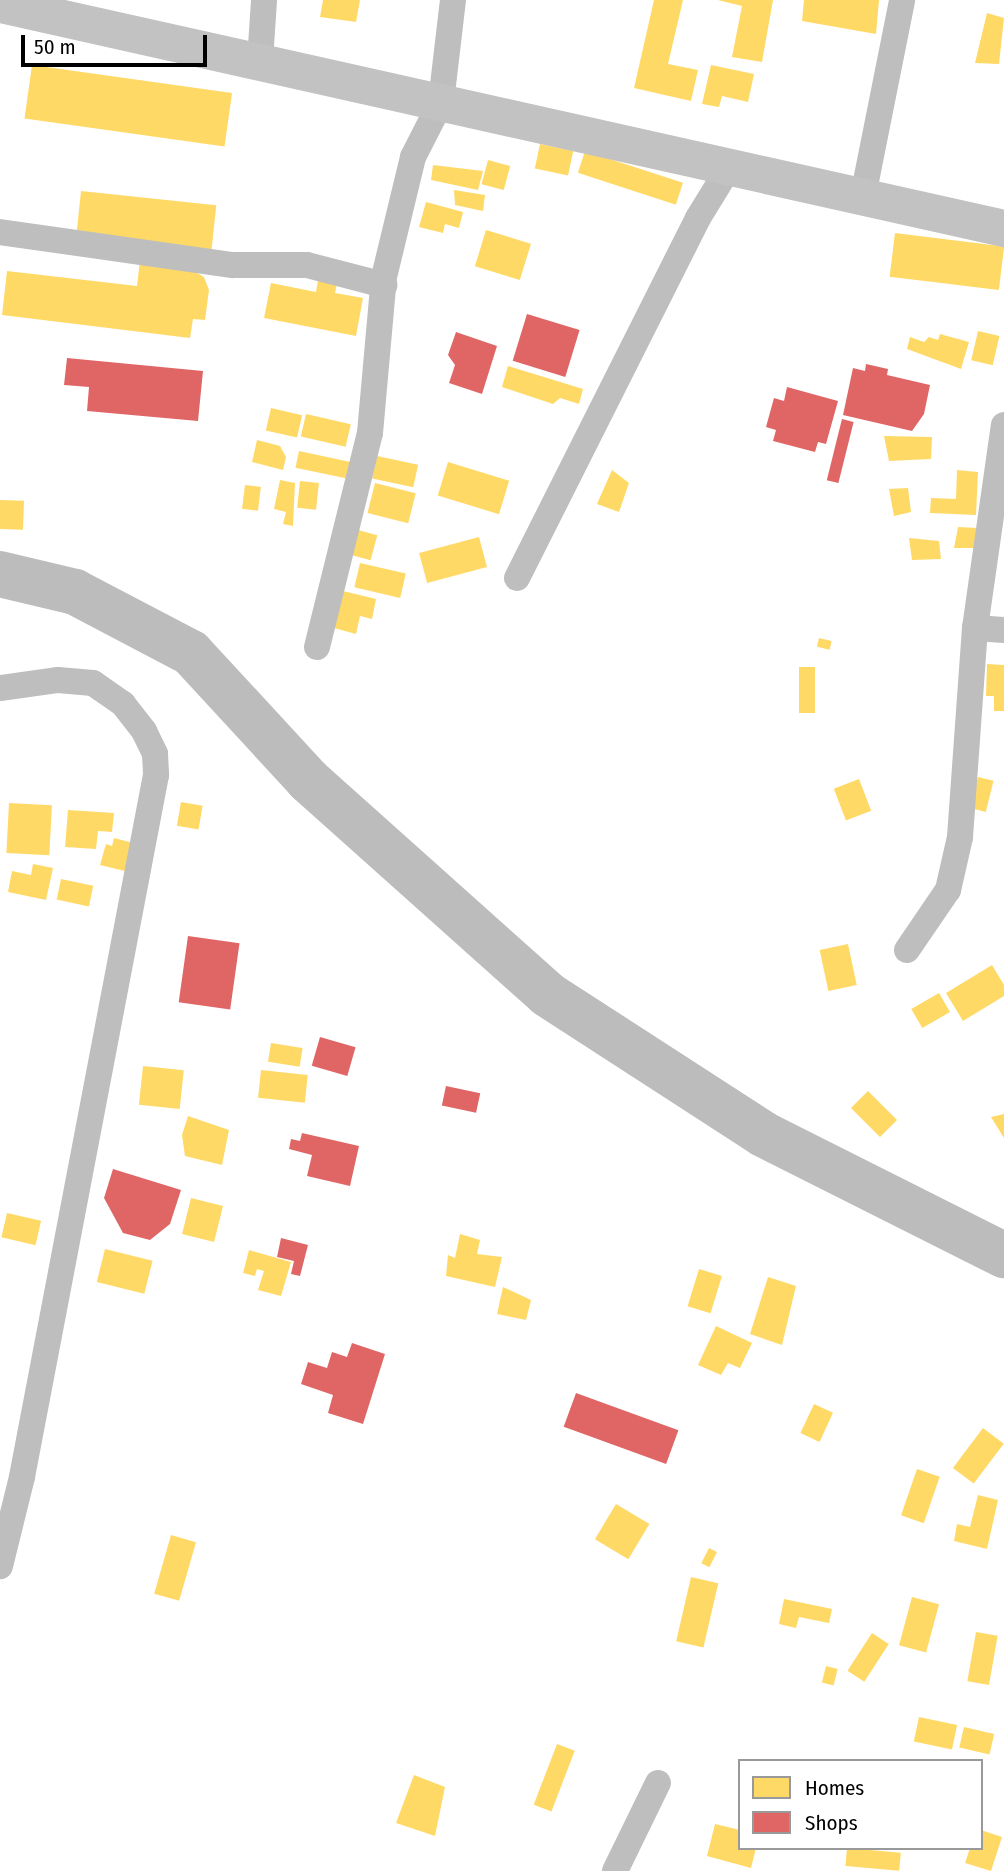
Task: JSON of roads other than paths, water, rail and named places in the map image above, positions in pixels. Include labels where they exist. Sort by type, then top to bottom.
[{"type":"street","points":[[260,61],[264,0]]},
{"type":"street","points":[[317,647],[370,432],[384,285],[413,158],[442,102],[453,0]]},
{"type":"street","points":[[863,196],[902,0]]},
{"type":"street","points":[[0,4],[1004,228]]},
{"type":"street","points":[[517,578],[698,218],[730,166]]},
{"type":"street","points":[[0,232],[233,264],[307,265],[384,285]]},
{"type":"street","points":[[906,950],[948,890],[960,837],[975,628],[1004,425]]},
{"type":"street","points":[[975,628],[1004,630]]},
{"type":"street","points":[[0,688],[58,680],[93,683],[123,704],[144,731],[155,754],[156,775],[22,1477],[0,1566]]},
{"type":"street","points":[[615,1871],[658,1783]]},
{"type":"waterway","points":[[0,574],[75,592],[191,653],[308,780],[547,994],[763,1134],[1004,1255]]}]
